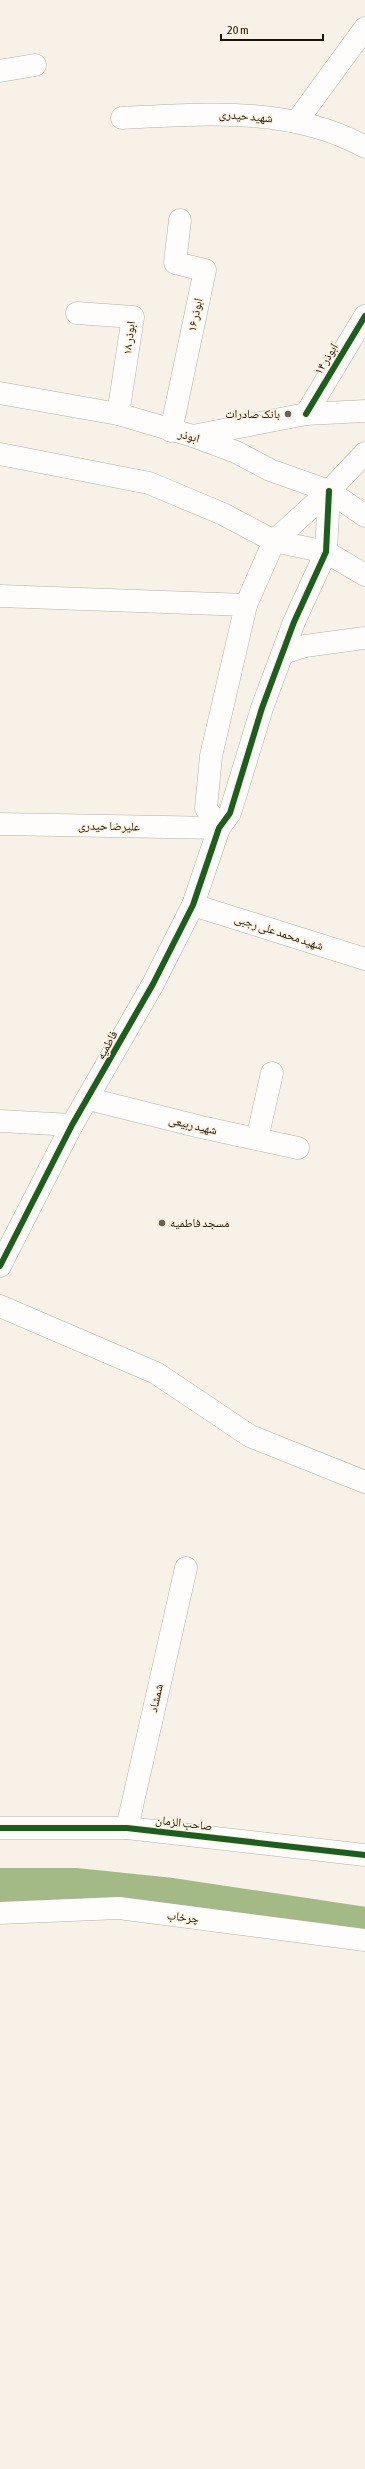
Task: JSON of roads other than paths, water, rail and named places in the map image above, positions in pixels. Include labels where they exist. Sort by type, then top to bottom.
[{"type":"street","points":[[297,121],[365,28]]},
{"type":"street","points":[[0,71],[35,65]]},
{"type":"street","name":"شهید حیدری","points":[[122,118],[214,113],[297,121],[351,139],[365,147]]},
{"type":"street","name":"ابوذر ۱۶","points":[[171,431],[205,270],[175,262],[180,220]]},
{"type":"street","name":"ابوذر ۱۸","points":[[77,313],[133,317],[118,414]]},
{"type":"street","name":"ابوذر ۱۴","points":[[306,414],[365,316]]},
{"type":"street","name":"ابوذر","points":[[0,393],[118,414],[171,431],[193,436],[236,452],[270,470],[329,491],[365,516]]},
{"type":"street","points":[[193,436],[306,414],[365,411]]},
{"type":"street","points":[[219,828],[206,808],[210,756],[246,605],[274,541],[329,491],[365,453]]},
{"type":"street","points":[[0,454],[149,483],[223,514],[274,541],[326,552],[365,576]]},
{"type":"street","points":[[326,552],[329,491]]},
{"type":"street","name":"فاطمیه","points":[[0,1266],[72,1125],[89,1099],[153,984],[193,905],[219,828],[230,813],[262,708],[294,622],[326,552]]},
{"type":"street","points":[[0,596],[246,605]]},
{"type":"street","points":[[283,653],[305,646],[365,638]]},
{"type":"street","name":"علیرضا حیدری","points":[[0,824],[219,828]]},
{"type":"street","name":"شهید محمد علی رجبی","points":[[193,905],[365,959]]},
{"type":"street","points":[[257,1139],[272,1073]]},
{"type":"street","name":"شهید ربیعی","points":[[89,1099],[298,1148]]},
{"type":"street","points":[[0,1121],[72,1125]]},
{"type":"street","points":[[0,1306],[156,1373],[250,1436],[365,1482]]},
{"type":"street","name":"شمشاد","points":[[127,1828],[186,1568]]},
{"type":"street","name":"صاحب الزمان","points":[[0,1828],[127,1828],[365,1855]]},
{"type":"street","name":"چرخاب","points":[[0,1913],[118,1908],[365,1940]]},
{"type":"waterway","points":[[0,1886],[75,1886],[172,1896],[365,1925]]},
{"type":"place","name":"بانک صادرات","points":[[288,414]]},
{"type":"place","name":"مسجد فاطمیه","points":[[162,1223]]}]
